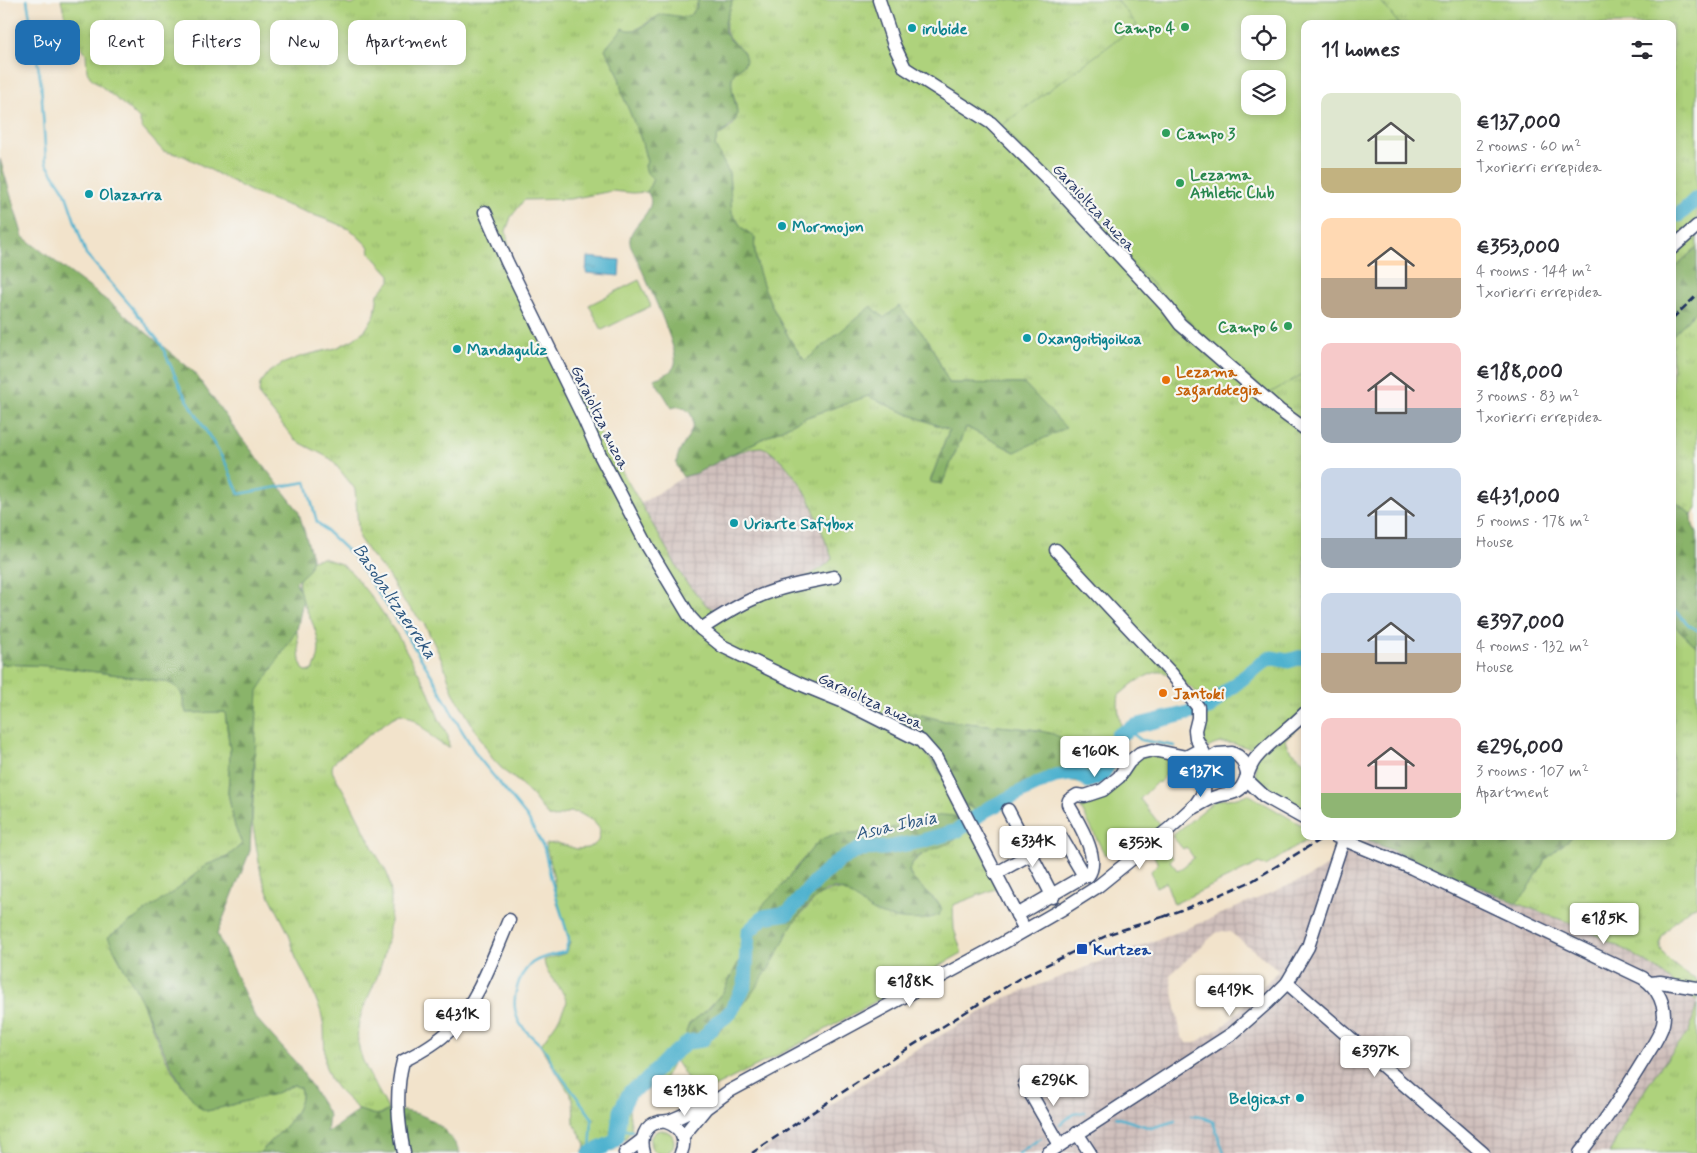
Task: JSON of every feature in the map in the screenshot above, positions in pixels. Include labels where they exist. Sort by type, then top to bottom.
[{"type":"street","name":"Garaioltza auzoa","points":[[879,0],[894,44],[905,68],[991,123],[1053,184],[1168,308],[1180,324],[1279,410],[1301,426]]},
{"type":"street","name":"Garaioltza auzoa","points":[[485,212],[507,262],[600,454],[648,547],[690,617],[701,629],[722,646],[800,684],[844,702],[921,741],[936,758],[1025,930]]},
{"type":"street","points":[[1676,244],[1697,226]]},
{"type":"street","points":[[1056,550],[1171,673],[1198,712],[1195,730],[1196,738],[1208,760]]},
{"type":"street","points":[[701,629],[722,615],[755,598],[834,577]]},
{"type":"street","points":[[1184,815],[1222,794],[1234,793],[1244,781],[1254,761],[1263,750],[1301,717]]},
{"type":"street","points":[[1238,756],[1264,748],[1275,740]]},
{"type":"street","points":[[1017,914],[1052,896],[1084,876],[1088,876],[1092,871],[1093,860],[1087,842],[1068,804],[1069,800],[1077,795],[1085,796],[1103,790],[1119,777],[1129,762],[1140,752],[1153,750],[1186,757],[1201,749]]},
{"type":"street","points":[[625,1153],[643,1147],[648,1128],[660,1122],[666,1122],[687,1114],[709,1100],[728,1092],[1025,930],[1097,887],[1196,804],[1204,792],[1205,770],[1208,760],[1225,752],[1238,756],[1243,761],[1244,781]]},
{"type":"street","points":[[1205,777],[1211,788],[1222,794]]},
{"type":"street","points":[[1244,781],[1264,796],[1301,817]]},
{"type":"street","points":[[1008,810],[1052,896]]},
{"type":"street","points":[[995,874],[1061,837],[1084,876]]},
{"type":"street","points":[[1048,1153],[1233,1033],[1267,1003],[1286,982],[1308,947],[1338,840]]},
{"type":"street","points":[[1344,840],[1412,868],[1651,983],[1658,992],[1664,1009],[1663,1024],[1653,1045],[1625,1092],[1580,1153]]},
{"type":"street","points":[[404,1153],[397,1100],[398,1078],[403,1062],[450,1030],[465,1011],[482,982],[509,920]]},
{"type":"street","points":[[1286,982],[1483,1153]]},
{"type":"street","points":[[1651,983],[1660,982],[1697,988]]},
{"type":"street","points":[[1025,1084],[1060,1145]]},
{"type":"street","points":[[683,1144],[706,1108],[728,1092]]},
{"type":"street","points":[[666,1122],[678,1129],[683,1144],[692,1153]]},
{"type":"street","points":[[1077,1133],[1090,1153]]},
{"type":"shaded area","points":[[761,447],[777,456],[800,483],[809,498],[832,558],[827,565],[778,590],[721,613],[707,606],[685,581],[640,504],[683,477],[697,473],[732,454]]},
{"type":"shaded area","points":[[1368,840],[1516,903],[1576,925],[1633,954],[1658,970],[1697,1002],[1689,1031],[1656,1073],[1630,1113],[1609,1153],[759,1153],[898,1060],[1005,998],[1188,928],[1311,876]],"holes":[[[1230,932],[1279,970],[1226,1024],[1195,1043],[1187,1043],[1181,1036],[1170,975],[1216,933]]]},
{"type":"green space","points":[[61,0],[328,0],[352,5],[361,0],[698,0],[695,10],[688,17],[681,18],[666,15],[657,17],[638,29],[625,30],[605,49],[618,73],[623,96],[641,139],[647,162],[645,166],[647,173],[653,179],[647,192],[612,191],[570,199],[524,200],[511,217],[506,231],[514,274],[565,372],[685,581],[707,606],[721,613],[800,580],[826,565],[832,558],[809,498],[783,462],[767,449],[761,447],[732,454],[804,418],[868,396],[949,430],[930,482],[942,484],[966,427],[1015,452],[1025,384],[949,383],[929,341],[884,318],[871,307],[805,361],[770,302],[758,267],[755,237],[742,228],[732,213],[729,173],[715,146],[717,137],[733,125],[736,118],[737,111],[731,80],[733,75],[745,64],[744,52],[728,36],[726,28],[732,0],[1697,0],[1697,247],[1676,266],[1676,20],[1301,20],[1301,725],[1285,739],[1288,748],[1301,759],[1301,807],[1256,777],[1255,750],[1225,743],[1219,743],[1208,748],[1202,736],[1201,726],[1205,715],[1214,706],[1179,679],[1164,672],[1157,672],[1135,682],[1119,695],[1118,706],[1121,734],[1118,749],[1105,769],[1093,779],[1092,771],[1085,760],[1040,730],[945,721],[905,711],[903,713],[907,728],[963,804],[984,814],[969,825],[930,817],[889,829],[820,840],[782,886],[763,905],[749,942],[723,992],[707,1010],[689,1024],[688,1038],[694,1043],[712,1037],[735,1014],[750,996],[779,951],[791,925],[818,896],[832,890],[941,906],[914,880],[910,873],[910,867],[921,856],[938,844],[970,826],[998,888],[953,905],[954,929],[962,953],[798,1045],[698,1095],[675,1060],[661,1084],[640,1089],[631,1096],[629,1109],[632,1130],[624,1140],[599,1153],[582,1153],[586,1144],[574,1124],[573,1099],[541,1047],[567,1002],[547,972],[544,960],[566,953],[570,942],[557,903],[553,874],[545,844],[557,843],[577,849],[587,848],[598,841],[599,828],[593,821],[579,813],[570,812],[554,818],[547,815],[520,783],[504,771],[492,758],[453,692],[442,660],[425,625],[402,599],[387,574],[359,538],[355,489],[331,459],[295,440],[260,397],[260,384],[269,372],[282,364],[302,356],[336,348],[354,339],[366,329],[375,314],[378,294],[390,281],[390,275],[370,253],[369,247],[351,230],[256,194],[184,156],[163,151],[142,128],[139,119],[90,77],[87,71],[86,53],[80,45],[80,20],[66,20]]},
{"type":"green space","points":[[698,0],[732,0],[724,28],[730,40],[743,52],[746,61],[734,73],[732,78],[737,110],[736,119],[717,137],[715,146],[729,173],[732,213],[742,228],[755,237],[758,267],[770,302],[805,361],[871,306],[884,318],[899,306],[929,341],[949,383],[1025,384],[1066,428],[1015,452],[966,427],[942,484],[930,482],[949,430],[868,396],[804,418],[697,473],[683,477],[677,466],[677,459],[690,434],[693,422],[692,416],[687,410],[680,407],[672,408],[654,379],[672,370],[675,364],[675,356],[667,329],[631,248],[630,241],[635,227],[648,210],[650,198],[647,192],[653,179],[647,173],[645,166],[647,162],[641,139],[623,96],[618,73],[605,49],[623,28],[628,30],[639,29],[662,14],[688,16],[694,11]]},
{"type":"green space","name":"Lezama Athletic Club","points":[[1117,0],[1380,0],[1396,20],[1301,20],[1301,375],[1268,394],[1211,344],[1001,126],[1137,25]]},
{"type":"green space","points":[[0,159],[23,237],[114,306],[194,372],[237,432],[298,510],[312,557],[309,570],[296,582],[303,600],[297,630],[258,691],[250,851],[217,934],[255,1017],[298,1065],[329,1115],[327,1133],[359,1110],[370,1114],[381,1114],[386,1111],[411,1112],[421,1115],[440,1126],[448,1134],[460,1153],[260,1153],[288,1123],[299,1106],[300,1088],[294,1085],[274,1094],[207,1111],[200,1108],[174,1071],[138,994],[108,937],[179,888],[206,865],[227,857],[242,844],[235,827],[228,793],[230,750],[225,712],[186,713],[178,689],[170,683],[163,681],[52,666],[0,664]]},
{"type":"green space","points":[[1697,247],[1697,310],[1676,332],[1676,266]]},
{"type":"green space","points":[[639,280],[651,306],[602,330],[589,305]]},
{"type":"green space","points":[[1697,310],[1697,509],[1692,515],[1676,502],[1676,331]]},
{"type":"green space","points":[[1676,502],[1692,515],[1693,526],[1697,533],[1697,647],[1676,627]]},
{"type":"green space","points":[[240,525],[297,631],[300,661],[303,669],[308,672],[313,670],[318,657],[319,644],[301,597],[300,576],[311,560],[323,558],[341,564],[352,573],[376,603],[398,636],[427,688],[448,736],[449,747],[436,740],[413,719],[400,714],[341,756],[335,761],[332,768],[387,872],[391,891],[389,929],[384,955],[377,977],[363,1008],[358,1033],[362,1059],[388,1110],[381,1114],[374,1115],[359,1110],[331,1081],[325,1065],[324,1027],[321,1012],[296,958],[289,934],[267,891],[261,874],[252,821],[255,765]]},
{"type":"green space","points":[[1676,627],[1697,647],[1697,905],[1678,918],[1665,933],[1660,943],[1668,960],[1697,980],[1697,1002],[1658,970],[1633,954],[1576,925],[1516,903],[1526,893],[1545,860],[1568,840],[1676,840]]},
{"type":"green space","points":[[0,664],[52,666],[163,681],[170,683],[178,689],[186,713],[225,712],[230,750],[228,793],[235,827],[242,844],[227,857],[206,865],[179,888],[142,1002],[167,1061],[185,1090],[207,1111],[274,1094],[294,1085],[300,1088],[299,1106],[288,1123],[260,1153],[0,1153]]},
{"type":"green space","points":[[906,711],[945,721],[1030,729],[1050,733],[1063,738],[1078,751],[1092,771],[1093,779],[1079,782],[1058,778],[1039,781],[984,814],[963,804],[902,721],[901,714]]},
{"type":"green space","points":[[1148,754],[1178,759],[1159,783],[1157,782],[1140,799],[1161,826],[1135,844],[1132,839],[1105,855],[1080,806],[1107,791],[1136,759]]},
{"type":"green space","points":[[1248,794],[1301,825],[1301,840],[1307,840],[1266,866],[1259,863],[1174,904],[1166,882],[1156,887],[1151,871],[1158,864],[1154,856],[1165,847],[1173,858],[1170,861],[1178,871],[1194,858],[1186,847],[1183,849],[1172,836],[1216,800],[1237,798]]},
{"type":"green space","points":[[942,815],[955,816],[970,826],[955,840],[915,859],[909,871],[912,878],[939,904],[942,909],[939,915],[915,920],[888,917],[866,907],[846,892],[833,889],[825,891],[803,910],[788,932],[778,953],[764,975],[730,1021],[718,1033],[706,1041],[697,1044],[690,1040],[686,1032],[689,1024],[707,1010],[723,992],[749,942],[763,905],[782,886],[820,840],[832,835],[889,829]]},
{"type":"green space","points":[[1368,840],[1568,840],[1545,860],[1526,893],[1516,903]]},
{"type":"green space","points":[[1697,1004],[1697,1153],[1609,1153],[1630,1113],[1656,1073],[1689,1031]]},
{"type":"green space","points":[[657,1130],[667,1130],[674,1137],[674,1147],[667,1154],[657,1154],[650,1147],[650,1137]]},
{"type":"water","points":[[587,257],[620,260],[619,276],[586,273]]},
{"type":"waterway","name":"Basobaltzaerreka","points":[[27,0],[41,83],[46,163],[65,192],[86,254],[161,344],[182,391],[226,464],[239,494],[306,482],[317,522],[351,554],[401,626],[478,757],[527,817],[544,848],[569,939],[565,952],[540,959],[527,968],[516,989],[516,1013],[521,1025],[546,1051],[557,1071],[592,1118],[590,1153]]},
{"type":"waterway","name":"Asua Ibaia","points":[[1679,215],[1697,198]]},
{"type":"waterway","points":[[1676,612],[1697,630]]},
{"type":"waterway","name":"Asua Ibaia","points":[[590,1153],[612,1143],[617,1138],[620,1111],[630,1092],[644,1083],[668,1058],[688,1042],[702,1040],[716,1023],[731,1011],[745,985],[748,932],[764,917],[788,913],[816,881],[838,861],[860,849],[886,848],[922,841],[957,831],[986,810],[1055,776],[1078,773],[1088,781],[1101,776],[1109,764],[1117,736],[1135,726],[1209,708],[1223,694],[1267,659],[1273,658],[1288,661],[1301,657]]},
{"type":"waterway","points":[[1128,730],[1141,740],[1175,746]]},
{"type":"waterway","points":[[1060,1125],[1073,1114],[1085,1112]]},
{"type":"waterway","points":[[1191,1116],[1202,1117],[1213,1122],[1224,1153]]},
{"type":"waterway","points":[[1116,1117],[1151,1128],[1175,1121]]},
{"type":"waterway","points":[[619,1129],[633,1131]]},
{"type":"waterway","points":[[1019,1153],[1041,1138]]},
{"type":"railway","points":[[1676,315],[1697,295]]},
{"type":"railway","points":[[1163,917],[1252,881],[1319,840]]},
{"type":"railway","points":[[752,1153],[910,1047],[1020,978],[1112,933],[1169,915]]},
{"type":"place","name":"Campo 4","points":[[1185,27]]},
{"type":"place","name":"irubide","points":[[912,28]]},
{"type":"place","name":"Campo 3","points":[[1166,133]]},
{"type":"place","name":"Lezama Athletic Club","points":[[1180,183]]},
{"type":"place","name":"Olazarra","points":[[89,194]]},
{"type":"place","name":"Mormojon","points":[[782,226]]},
{"type":"place","name":"Campo 6","points":[[1288,326]]},
{"type":"place","name":"Oxangoitigoikoa","points":[[1027,338]]},
{"type":"place","name":"Mandaguliz","points":[[457,349]]},
{"type":"place","name":"Lezama sagardotegia","points":[[1166,380]]},
{"type":"place","name":"Uriarte Safybox","points":[[734,523]]},
{"type":"place","name":"Jantoki","points":[[1163,693]]},
{"type":"place","name":"Kurtzea","points":[[1082,949]]},
{"type":"place","name":"Belgicast","points":[[1300,1098]]}]
